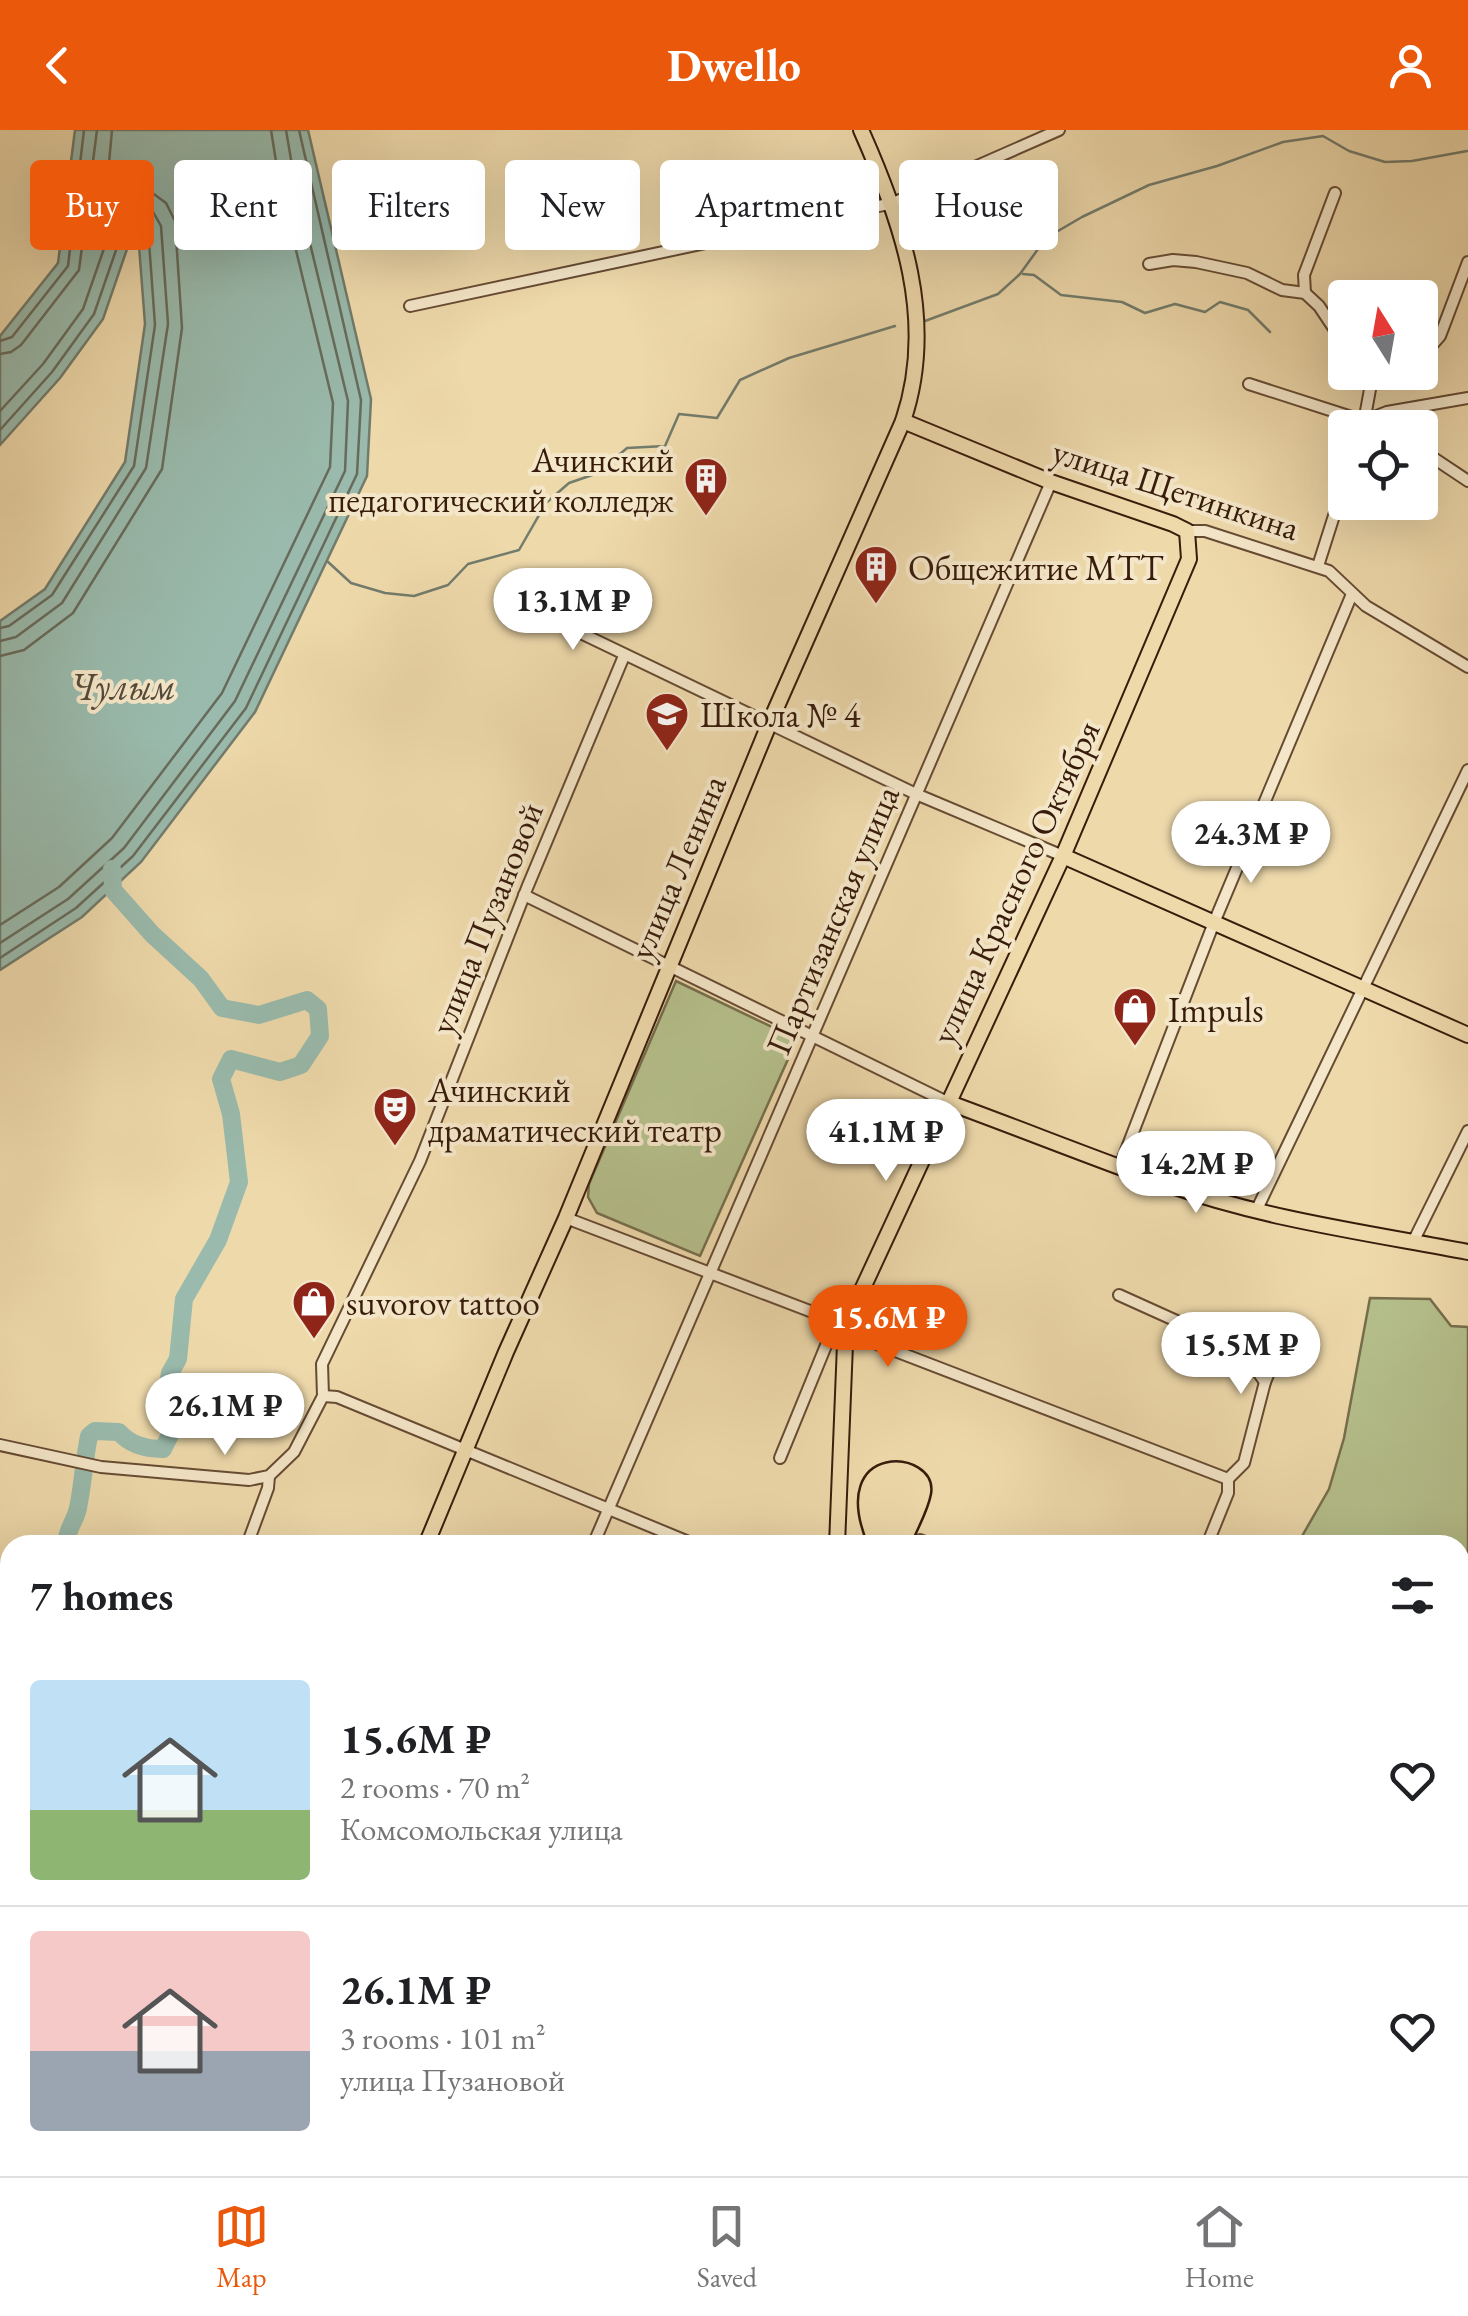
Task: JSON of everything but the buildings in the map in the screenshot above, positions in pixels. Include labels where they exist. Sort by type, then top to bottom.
[{"type":"main road","name":"улица Ленина","points":[[430,1535],[566,1218],[770,722],[904,421],[917,372],[917,326],[904,243],[893,203],[861,130]]},
{"type":"main road","name":"улица Щетинкина","points":[[904,421],[1050,482],[1187,531]]},
{"type":"main road","name":"улица Красного Октября","points":[[837,1535],[841,1326],[850,1318],[1063,856],[1189,560],[1187,531]]},
{"type":"main road","points":[[1063,856],[1468,1035]]},
{"type":"main road","points":[[947,1102],[1170,1186],[1256,1209],[1468,1252]]},
{"type":"street","points":[[410,306],[893,203],[1040,134],[1059,130]]},
{"type":"street","points":[[1305,293],[1304,275],[1335,194]]},
{"type":"street","points":[[1149,264],[1196,262],[1247,273],[1282,290],[1305,293],[1328,320]]},
{"type":"street","points":[[1438,338],[1468,262]]},
{"type":"street","points":[[1249,384],[1328,412]]},
{"type":"street","points":[[1399,410],[1468,398]]},
{"type":"street","points":[[1438,461],[1468,481]]},
{"type":"street","name":"Партизанская улица","points":[[597,1535],[1050,482]]},
{"type":"street","points":[[1318,566],[1333,520]]},
{"type":"street","name":"улица Щетинкина","points":[[1187,531],[1205,531],[1318,566],[1336,576],[1366,606],[1468,667]]},
{"type":"street","points":[[1120,1166],[1213,924],[1352,594]]},
{"type":"street","points":[[541,614],[916,794],[1063,856]]},
{"type":"street","name":"улица Пузановой","points":[[268,1476],[294,1452],[323,1396],[322,1364],[420,1161],[524,895],[624,656]]},
{"type":"street","points":[[1256,1209],[1468,770]]},
{"type":"street","points":[[524,895],[947,1102]]},
{"type":"street","points":[[1414,1242],[1468,1130]]},
{"type":"street","points":[[566,1218],[1228,1479]]},
{"type":"street","points":[[1118,1295],[1243,1351],[1266,1382]]},
{"type":"street","points":[[780,1458],[841,1326]]},
{"type":"street","points":[[1211,1535],[1228,1493],[1228,1479],[1244,1463],[1266,1382],[1285,1334]]},
{"type":"street","points":[[323,1396],[466,1448],[672,1535]]},
{"type":"street","points":[[0,1445],[101,1466],[236,1480],[268,1476],[268,1488],[252,1535]]},
{"type":"green space","points":[[676,981],[797,1039],[700,1256],[597,1213],[588,1197],[589,1184]]},
{"type":"green space","points":[[1370,1298],[1430,1299],[1451,1326],[1468,1327],[1468,1535],[1303,1535],[1329,1489],[1344,1438]]},
{"type":"water","name":"Чулым","points":[[75,130],[308,130],[332,232],[332,250],[336,250],[371,399],[367,476],[255,712],[141,862],[82,917],[0,970],[0,621],[45,589],[125,462],[145,324],[139,250],[154,250],[154,160],[71,160]]},
{"type":"water","name":"Чулым","points":[[60,250],[127,250],[103,319],[60,378],[0,445],[0,336],[58,263]]},
{"type":"waterway","points":[[925,321],[998,294],[1020,274],[1046,238],[1082,217],[1149,185],[1283,142],[1323,136],[1349,151],[1385,162],[1467,151]]},
{"type":"waterway","points":[[1023,274],[1034,275],[1061,295],[1122,302],[1145,313],[1175,304],[1205,312],[1220,302],[1248,310],[1270,332]]},
{"type":"waterway","points":[[327,561],[351,583],[385,593],[414,596],[448,585],[468,564],[519,550],[546,503],[569,483],[598,473],[627,448],[665,446],[679,414],[717,418],[740,380],[789,358],[895,326]]},
{"type":"waterway","points":[[67,1535],[78,1508],[89,1436],[95,1431],[119,1432],[139,1445],[163,1449],[173,1429],[178,1409],[167,1389],[178,1359],[184,1299],[218,1240],[239,1182],[231,1114],[221,1079],[231,1059],[280,1072],[301,1065],[320,1036],[318,1009],[307,1000],[259,1015],[222,1008],[201,979],[152,934],[113,890],[112,869]]},
{"type":"tram line","points":[[865,1535],[858,1510],[860,1486],[871,1470],[886,1463],[903,1462],[918,1468],[929,1479],[931,1494],[915,1535]]},
{"type":"place","name":"Ачинский педагогический колледж","points":[[706,517]]},
{"type":"place","name":"Общежитие МТТ","points":[[876,605]]},
{"type":"place","name":"Школа № 4","points":[[667,752]]},
{"type":"place","name":"Impuls","points":[[1135,1047]]},
{"type":"place","name":"Ачинский драматический театр","points":[[395,1147]]},
{"type":"place","name":"suvorov tattoo","points":[[314,1340]]}]
